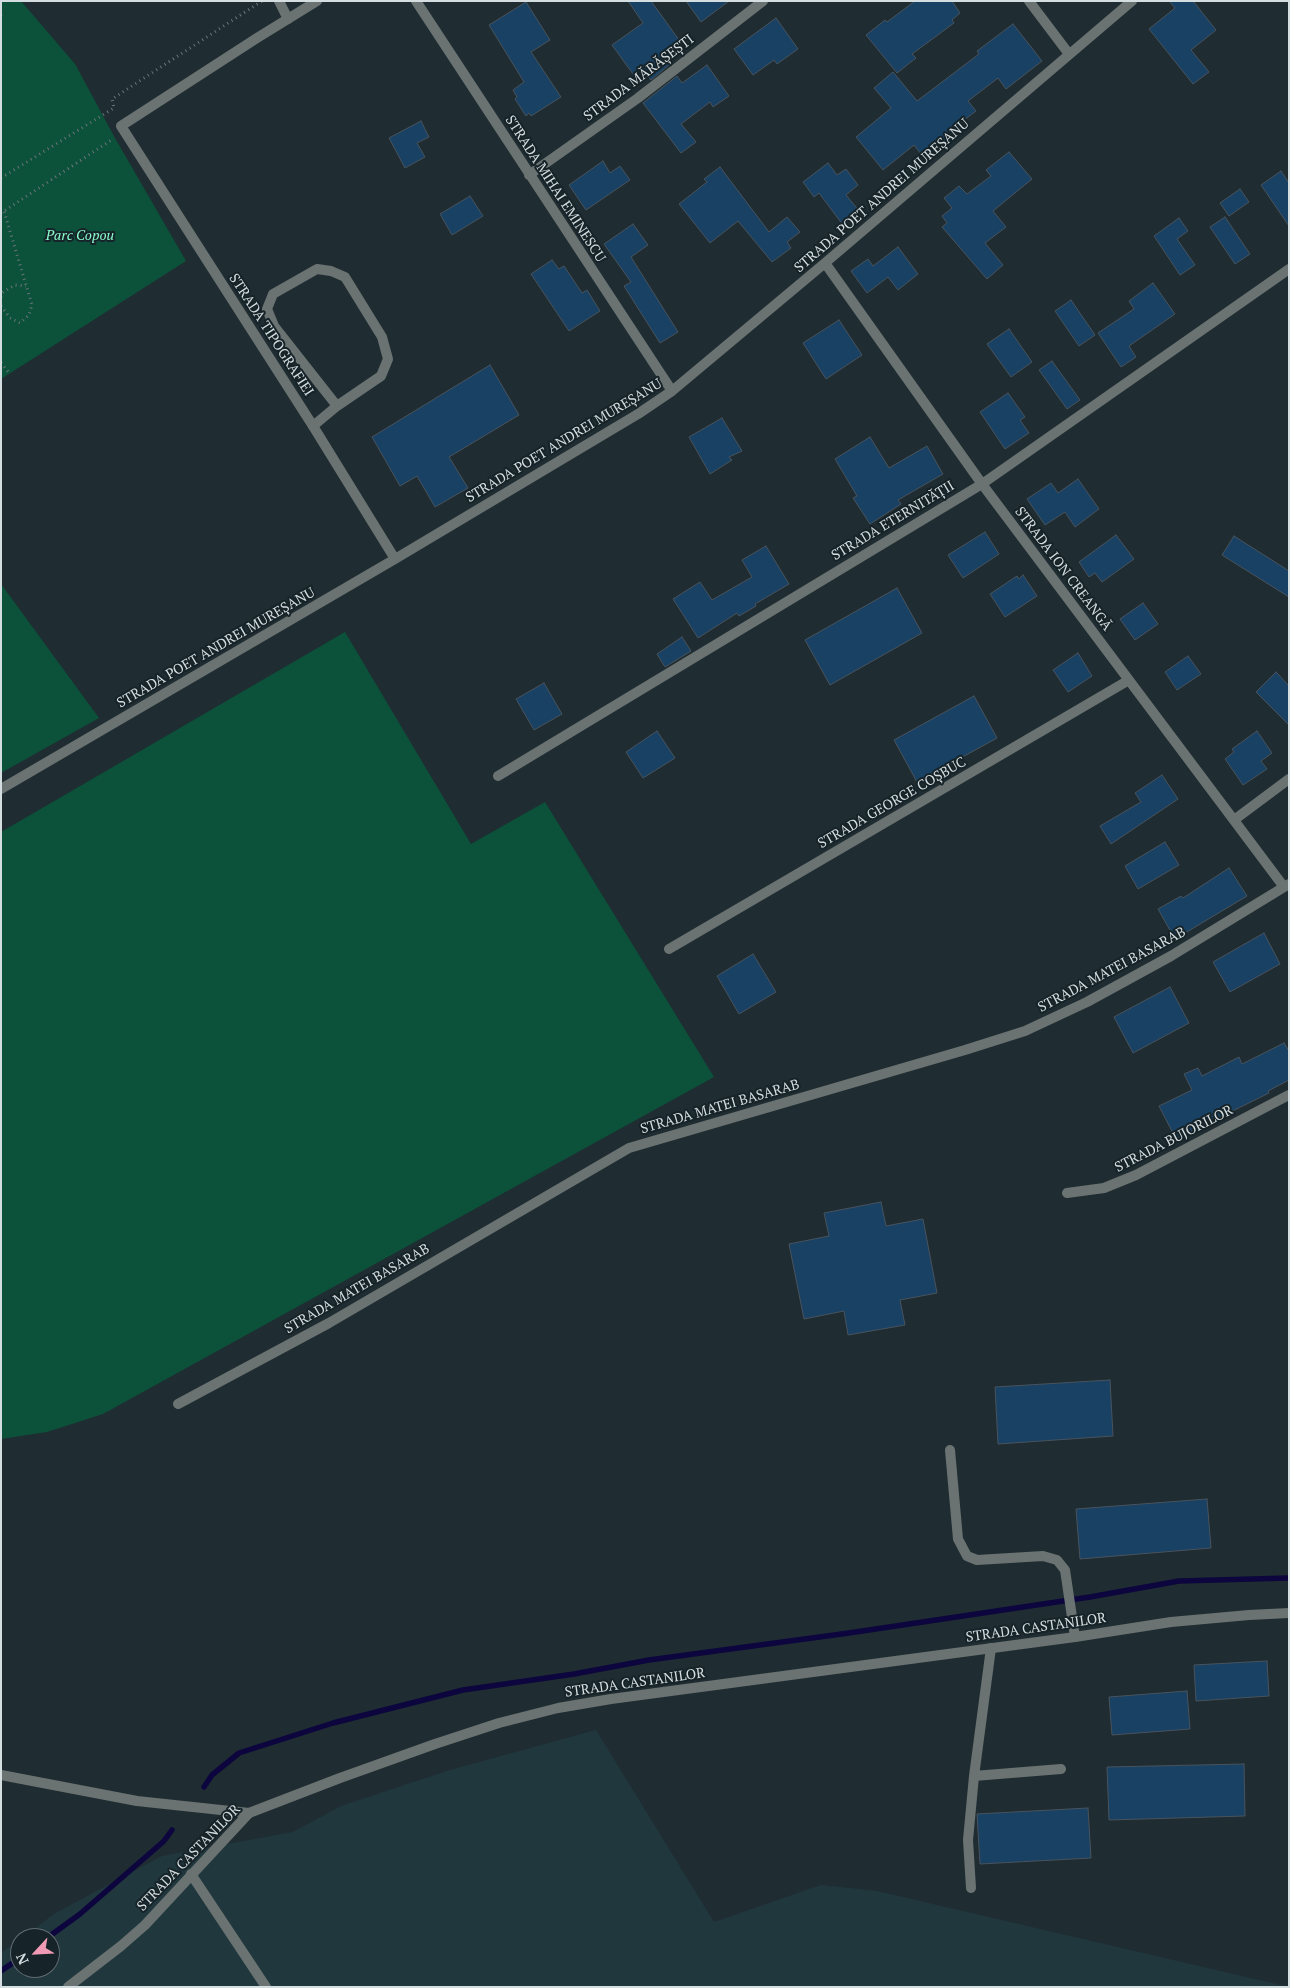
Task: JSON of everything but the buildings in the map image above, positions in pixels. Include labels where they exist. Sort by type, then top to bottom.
[{"type":"street","points":[[280,1],[288,19]]},
{"type":"street","points":[[121,126],[317,1]]},
{"type":"street","name":"STRADA MIHAI EMINESCU","points":[[416,1],[672,391]]},
{"type":"street","name":"STRADA MĂRĂȘEȘTI","points":[[529,175],[638,98],[763,1]]},
{"type":"street","points":[[1029,1],[1069,54]]},
{"type":"street","name":"STRADA POET ANDREI MUREȘANU","points":[[1,789],[395,559],[638,414],[672,391],[825,264],[1132,1]]},
{"type":"street","name":"STRADA TIPOGRAFIEI","points":[[121,126],[313,426],[395,559]]},
{"type":"street","name":"STRADA ION CREANGĂ","points":[[825,264],[982,484],[1234,820],[1286,885]]},
{"type":"street","points":[[313,426],[337,406],[381,376],[388,359],[382,337],[345,277],[332,271],[317,269],[273,294],[267,309],[274,326],[337,406]]},
{"type":"street","name":"STRADA ETERNITĂȚII","points":[[498,776],[982,484],[1289,269]]},
{"type":"street","name":"STRADA GEORGE COȘBUC","points":[[669,949],[1129,680]]},
{"type":"street","points":[[1234,820],[1289,779]]},
{"type":"street","name":"STRADA MATEI BASARAB","points":[[178,1404],[329,1323],[629,1148],[965,1050],[1025,1030],[1087,1002],[1171,956],[1286,885]]},
{"type":"street","name":"STRADA BUJORILOR","points":[[1067,1193],[1104,1188],[1136,1175],[1289,1095]]},
{"type":"street","points":[[950,1450],[958,1539],[967,1556],[976,1560],[1043,1556],[1057,1560],[1065,1570],[1075,1637]]},
{"type":"street","name":"STRADA CASTANILOR","points":[[68,1987],[121,1946],[144,1925],[249,1813],[340,1778],[498,1723],[558,1708],[1075,1637],[1171,1622],[1289,1613]]},
{"type":"street","points":[[971,1888],[968,1840],[974,1776],[991,1648]]},
{"type":"street","points":[[974,1776],[1061,1769]]},
{"type":"street","points":[[1,1775],[136,1801],[205,1810],[249,1813]]},
{"type":"street","points":[[191,1874],[266,1987]]},
{"type":"path","points":[[1,178],[114,108],[112,99],[262,1]]},
{"type":"path","points":[[1,306],[10,318],[20,323],[29,315],[32,305],[3,212],[115,138],[121,126]]},
{"type":"path","points":[[1,297],[2,293],[15,285],[26,286]]},
{"type":"path","points":[[1,363],[10,374]]},
{"type":"shaded area","points":[[596,1730],[714,1922],[821,1885],[877,1891],[1289,1987],[1,1987],[1,1953],[10,1946],[10,1978],[60,1978],[60,1928],[35,1928],[54,1914],[162,1856],[293,1832],[341,1806],[450,1770]]},
{"type":"green space","name":"Parc Copou","points":[[1,1],[21,1],[75,64],[186,261],[1,379]]},
{"type":"green space","points":[[1,584],[99,718],[1,773]]},
{"type":"green space","points":[[345,632],[471,844],[545,802],[714,1077],[103,1414],[47,1432],[1,1439],[1,832]]},
{"type":"waterway","points":[[204,1787],[212,1775],[239,1753],[333,1723],[463,1690],[574,1674],[649,1660],[849,1633],[1090,1597],[1179,1581],[1289,1578]]},
{"type":"waterway","points":[[60,1929],[80,1914],[164,1841],[172,1830]]},
{"type":"waterway","points":[[1,1971],[10,1965]]}]
